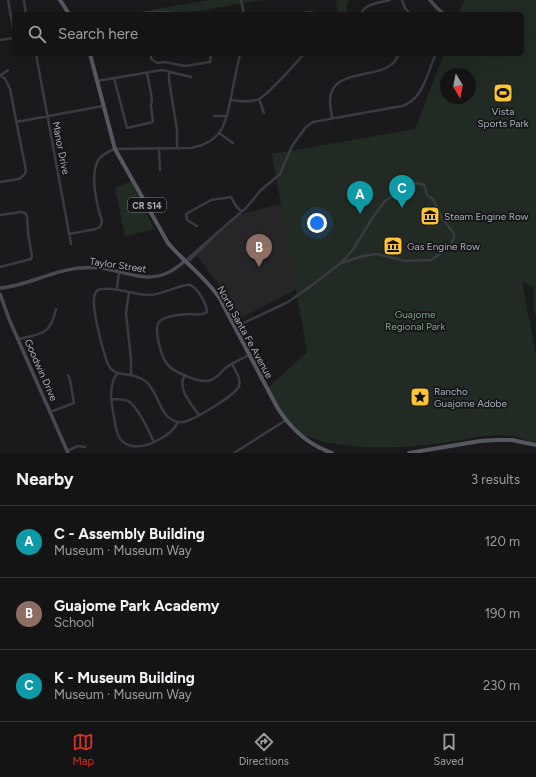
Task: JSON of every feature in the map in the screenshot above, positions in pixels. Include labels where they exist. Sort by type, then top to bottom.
[{"type":"main road","points":[[60,0],[69,12]]},
{"type":"main road","points":[[430,0],[442,12]]},
{"type":"main road","name":"North Santa Fe Avenue","points":[[91,56],[115,149],[168,243],[213,289],[235,327],[277,407],[286,420],[307,440],[332,453]]},
{"type":"main road","name":"Taylor Street","points":[[0,288],[20,285],[75,269],[101,268],[143,277],[157,276],[166,274],[185,261]]},
{"type":"main road","name":"Goodwin Drive","points":[[0,294],[18,340],[67,452]]},
{"type":"main road","points":[[409,453],[480,441],[512,440],[536,445]]},
{"type":"street","points":[[8,0],[12,22]]},
{"type":"street","points":[[24,0],[26,12]]},
{"type":"street","points":[[241,0],[244,12]]},
{"type":"street","points":[[363,12],[368,5],[390,0]]},
{"type":"street","points":[[402,0],[408,12]]},
{"type":"street","points":[[154,12],[169,12]]},
{"type":"street","points":[[0,40],[12,38]]},
{"type":"street","name":"Manor Drive","points":[[36,56],[71,244]]},
{"type":"street","points":[[151,56],[151,59],[157,63],[165,62],[185,66],[210,62],[211,56]]},
{"type":"street","points":[[69,234],[100,227],[102,221],[95,187],[95,166],[102,156],[115,149],[191,148],[201,146],[216,137],[224,126],[227,116],[240,56]]},
{"type":"street","points":[[231,100],[247,102],[259,99],[269,91],[302,56]]},
{"type":"street","points":[[332,118],[330,102],[332,92],[336,85],[344,79],[388,67],[394,62],[397,56]]},
{"type":"street","points":[[185,261],[192,258],[217,234],[219,230],[280,174],[292,146],[306,126],[312,122],[402,106],[410,102],[420,92],[435,56]]},
{"type":"street","points":[[0,182],[23,177],[26,171],[10,89],[1,75],[8,70]]},
{"type":"street","points":[[97,81],[162,70],[191,77]]},
{"type":"street","points":[[169,72],[177,130],[177,148]]},
{"type":"street","points":[[114,78],[127,128],[153,122],[151,105],[152,99],[147,73]]},
{"type":"street","points":[[259,99],[264,113]]},
{"type":"street","points":[[16,122],[103,106]]},
{"type":"street","points":[[214,116],[227,116]]},
{"type":"street","points":[[219,133],[232,143]]},
{"type":"street","points":[[159,148],[160,170]]},
{"type":"street","points":[[235,327],[293,299],[341,263],[355,246],[385,201],[412,184],[417,183],[424,185],[427,195],[433,199],[441,216],[454,234],[454,238],[448,249],[431,260],[405,261],[377,254],[363,256],[341,263]]},
{"type":"street","points":[[197,226],[187,220],[186,214],[211,200],[232,198],[236,206],[241,211]]},
{"type":"street","points":[[0,215],[21,212],[25,213],[27,216],[32,256],[31,259],[0,267]]},
{"type":"street","points":[[117,290],[119,272]]},
{"type":"street","points":[[232,364],[238,375],[239,382],[237,390],[232,395],[199,416],[186,422],[171,420],[166,415],[153,389],[148,383],[135,376],[117,374],[109,368],[95,313],[95,293],[100,289],[150,295],[191,285],[195,288],[207,308],[207,312],[206,314],[188,314],[164,319],[159,322],[156,329],[159,345],[168,365],[174,370],[185,375],[203,381],[210,381],[218,377],[226,368],[232,364],[249,355]]},
{"type":"street","points":[[129,292],[126,313],[131,359],[130,375]]},
{"type":"street","points":[[18,340],[42,334],[46,331],[53,322],[56,309]]},
{"type":"street","points":[[117,374],[112,384],[112,399],[117,432],[123,442],[137,447],[154,442],[169,434],[178,422]]},
{"type":"street","points":[[50,412],[74,403],[68,375]]},
{"type":"street","points":[[185,375],[182,386],[184,392],[199,416]]},
{"type":"street","points":[[112,399],[130,402],[154,442]]},
{"type":"street","points":[[234,453],[286,420]]},
{"type":"street","points":[[67,452],[78,446],[85,447]]},
{"type":"shaded area","points":[[285,203],[313,281],[239,319],[219,285],[195,253],[241,214]]},
{"type":"green space","points":[[208,0],[263,0],[191,12],[145,11]]},
{"type":"green space","points":[[336,0],[349,0],[347,3],[347,12],[338,12]]},
{"type":"green space","name":"Guajome Regional Park","points":[[464,0],[536,0],[536,315],[533,309],[534,288],[522,281],[536,355],[536,444],[524,439],[502,435],[420,446],[355,446],[335,444],[316,439],[300,433],[290,423],[268,388],[307,352],[272,154],[415,129],[443,56],[524,56],[524,12],[460,12]]},
{"type":"green space","points":[[131,181],[154,229],[125,236],[115,188]]},
{"type":"place","name":"Vista Sports Park","points":[[503,93]]},
{"type":"place","name":"K - Museum Building","points":[[402,208]]},
{"type":"place","name":"C - Assembly Building","points":[[360,214]]},
{"type":"place","name":"Steam Engine Row","points":[[430,216]]},
{"type":"place","name":"Gas Engine Row","points":[[393,246]]},
{"type":"place","name":"Guajome Park Academy","points":[[259,267]]},
{"type":"place","name":"Rancho Guajome Adobe","points":[[420,397]]}]
